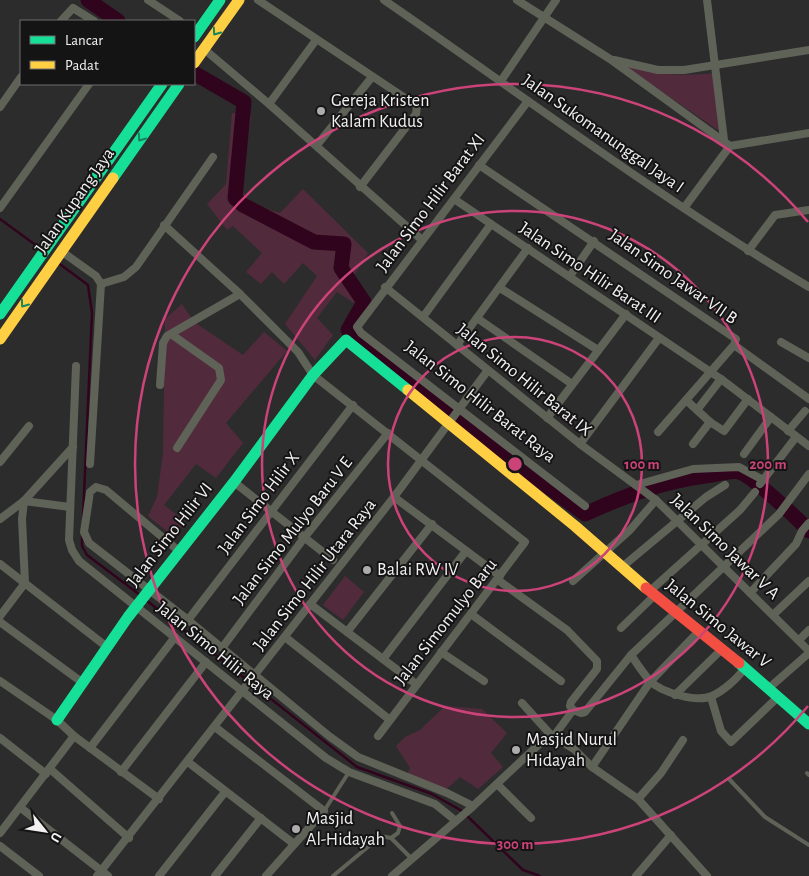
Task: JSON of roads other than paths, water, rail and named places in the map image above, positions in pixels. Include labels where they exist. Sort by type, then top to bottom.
[{"type":"street","points":[[148,0],[178,20]]},
{"type":"street","points":[[195,34],[220,0]]},
{"type":"street","points":[[195,62],[239,0]]},
{"type":"street","points":[[258,0],[417,106],[418,110],[360,187]]},
{"type":"street","name":"Jalan Sukomanunggal Jaya I","points":[[384,0],[501,80],[528,102],[684,208],[748,251],[809,287]]},
{"type":"street","points":[[517,0],[610,59],[667,102],[727,143],[809,133]]},
{"type":"street","points":[[501,80],[556,0]]},
{"type":"street","points":[[684,208],[727,143],[707,0]]},
{"type":"street","points":[[62,20],[73,8],[92,20]]},
{"type":"street","points":[[269,104],[316,40]]},
{"type":"street","points":[[204,49],[317,145],[360,187],[422,240]]},
{"type":"street","points":[[610,59],[665,70],[684,70],[809,50]]},
{"type":"street","points":[[317,145],[372,77]]},
{"type":"street","points":[[0,106],[20,78]]},
{"type":"street","points":[[0,208],[88,85]]},
{"type":"street","name":"Jalan Kupang Jaya","points":[[0,314],[46,246],[161,85]]},
{"type":"street","name":"Jalan Kupang Jaya","points":[[0,339],[178,85]]},
{"type":"street","name":"Jalan Simo Hilir Barat XI","points":[[357,324],[528,102]]},
{"type":"street","points":[[148,104],[160,112]]},
{"type":"street","points":[[101,284],[131,273],[213,157]]},
{"type":"street","name":"Jalan Simo Jawar VII B","points":[[479,165],[736,338],[734,345],[658,432]]},
{"type":"street","name":"Jalan Simo Hilir Barat III","points":[[454,199],[710,372]]},
{"type":"street","points":[[748,251],[775,215],[809,210]]},
{"type":"street","points":[[423,317],[491,224]]},
{"type":"street","points":[[164,225],[240,294],[298,352],[313,375],[422,459]]},
{"type":"street","points":[[570,276],[594,241]]},
{"type":"street","points":[[457,345],[528,248]]},
{"type":"street","points":[[59,253],[96,276],[101,284],[90,464]]},
{"type":"street","name":"Jalan Simo Hilir Barat IX","points":[[385,287],[547,418],[640,489]]},
{"type":"street","points":[[500,288],[598,350]]},
{"type":"street","points":[[160,385],[163,343],[170,334],[240,294]]},
{"type":"street","points":[[547,418],[626,314]]},
{"type":"street","points":[[477,318],[572,384]]},
{"type":"street","name":"Jalan Simo Hilir Barat Raya","points":[[357,324],[361,333],[585,506]]},
{"type":"street","points":[[170,334],[219,368],[222,374],[221,380],[177,448]]},
{"type":"street","points":[[580,444],[659,338]]},
{"type":"street","name":"Jalan Simo Hilir Barat Raya","points":[[313,375],[346,340],[450,420],[605,551]]},
{"type":"street","points":[[781,342],[809,358]]},
{"type":"street","points":[[734,345],[809,399]]},
{"type":"street","name":"Jalan Simo Hilir Raya","points":[[76,366],[69,540],[72,550],[79,561],[142,598],[188,620],[222,648],[248,684],[349,772],[435,804],[458,819]]},
{"type":"street","name":"Jalan Simo Hilir Utara Raya","points":[[102,874],[394,498],[488,370]]},
{"type":"street","points":[[710,372],[809,446]]},
{"type":"street","name":"Jalan Simo Hilir VI","points":[[57,720],[142,598],[234,482],[313,375]]},
{"type":"street","points":[[697,410],[721,379]]},
{"type":"street","points":[[686,400],[710,422],[724,430],[748,399]]},
{"type":"street","name":"Jalan Simo Hilir X","points":[[188,620],[353,405]]},
{"type":"street","points":[[788,431],[808,411]]},
{"type":"street","points":[[744,454],[770,417]]},
{"type":"street","points":[[693,444],[710,422]]},
{"type":"street","points":[[0,462],[29,426]]},
{"type":"street","name":"Jalan Simo Mulyo Baru V E","points":[[222,648],[304,538],[388,433]]},
{"type":"street","points":[[640,489],[693,469],[740,467],[761,482],[796,437]]},
{"type":"street","points":[[0,519],[24,501],[72,447]]},
{"type":"street","name":"Jalan Simomulyo Baru","points":[[378,736],[525,542],[422,459]]},
{"type":"street","points":[[394,498],[432,524],[567,630],[597,661],[597,669],[571,702],[570,706],[573,710],[581,713],[585,712],[631,655],[675,611],[724,568],[779,514],[809,474]]},
{"type":"street","points":[[234,482],[333,560]]},
{"type":"street","points":[[622,567],[706,497],[725,485]]},
{"type":"street","name":"Jalan Simo Hilir Raya","points":[[180,552],[106,490],[96,487],[92,488],[88,497],[85,537],[142,598],[175,637],[206,662],[248,684],[358,757],[447,793],[472,808]]},
{"type":"street","name":"Jalan Simo Jawar V A","points":[[640,489],[656,500],[809,652],[769,688]]},
{"type":"street","points":[[621,628],[701,544],[740,510],[755,492]]},
{"type":"street","name":"Jalan Simo Jawar V A","points":[[573,581],[630,530],[656,500]]},
{"type":"street","points":[[24,501],[70,506]]},
{"type":"street","points":[[0,616],[25,583],[22,519],[24,501]]},
{"type":"street","points":[[348,632],[432,524]]},
{"type":"street","points":[[750,593],[796,544],[806,526]]},
{"type":"street","points":[[383,659],[466,551]]},
{"type":"street","name":"Jalan Simo Jawar V","points":[[605,551],[698,631],[769,688],[809,724]]},
{"type":"street","points":[[0,564],[107,647]]},
{"type":"street","name":"Jalan Simo Jawar V A","points":[[773,615],[809,581]]},
{"type":"street","points":[[310,604],[416,684]]},
{"type":"street","points":[[471,614],[561,681]]},
{"type":"street","points":[[0,622],[83,683]]},
{"type":"street","points":[[799,640],[809,630]]},
{"type":"street","points":[[592,767],[650,682],[698,631]]},
{"type":"street","points":[[90,748],[175,637]]},
{"type":"street","points":[[285,637],[390,720]]},
{"type":"street","points":[[676,695],[722,650]]},
{"type":"street","points":[[441,652],[484,681]]},
{"type":"street","points":[[631,655],[650,682],[676,695],[710,697],[735,680],[744,669]]},
{"type":"street","points":[[121,772],[206,662]]},
{"type":"street","points":[[0,681],[57,720],[74,736],[159,799]]},
{"type":"street","points":[[710,697],[721,731],[731,742],[778,697]]},
{"type":"street","points":[[522,703],[552,735],[574,750],[592,767],[638,799],[707,876]]},
{"type":"street","points":[[392,876],[472,808],[552,735],[573,710]]},
{"type":"street","points":[[215,727],[324,811],[266,876]]},
{"type":"street","points":[[0,833],[21,808],[74,736]]},
{"type":"street","points":[[0,738],[48,771],[129,838]]},
{"type":"street","points":[[638,799],[661,773],[682,740]]},
{"type":"street","points":[[188,762],[294,844]]},
{"type":"street","points":[[497,784],[531,818]]},
{"type":"street","points":[[159,876],[225,792]]},
{"type":"street","points":[[21,808],[102,874]]},
{"type":"street","points":[[215,876],[261,818]]},
{"type":"street","points":[[636,876],[671,836]]},
{"type":"street","points":[[0,846],[39,876]]},
{"type":"lane","points":[[324,811],[349,772]]},
{"type":"lane","points":[[729,779],[765,817],[809,845]]},
{"type":"lane","points":[[333,876],[378,838],[391,838],[398,833],[400,826],[392,813]]},
{"type":"lane","points":[[391,838],[411,858]]},
{"type":"waterway","points":[[88,0],[117,20]]},
{"type":"waterway","points":[[195,74],[244,102],[235,198],[243,205],[314,242],[344,244],[341,268],[364,302],[348,330],[371,345],[485,440],[585,514],[632,494],[662,485],[729,472],[739,472],[763,489],[809,531]]},
{"type":"waterway","points":[[0,219],[41,249]]},
{"type":"waterway","points":[[57,262],[88,285],[92,313],[83,518]]},
{"type":"waterway","points":[[82,536],[82,546],[87,555],[140,595]]},
{"type":"waterway","points":[[146,600],[357,767],[432,794],[462,811],[523,870],[540,876]]},
{"type":"place","name":"Gereja Kristen Kalam Kudus","points":[[321,111]]},
{"type":"place","name":"Balai RW IV","points":[[367,570]]},
{"type":"place","name":"Masjid Nurul Hidayah","points":[[516,750]]},
{"type":"place","name":"Masjid Al-Hidayah","points":[[296,829]]}]
